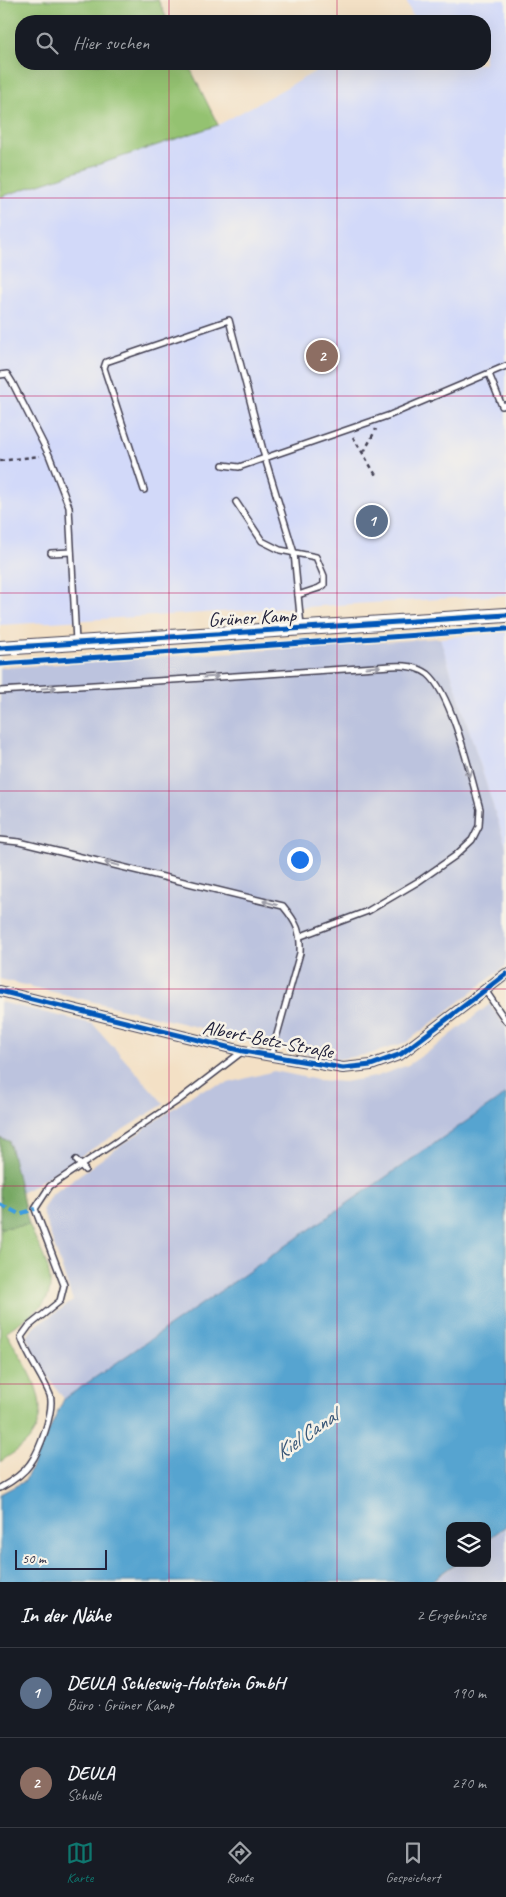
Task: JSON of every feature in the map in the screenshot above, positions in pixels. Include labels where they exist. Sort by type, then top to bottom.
[{"type":"street","name":"Grüner Kamp","points":[[0,648],[301,630],[506,615]]},
{"type":"street","name":"Albert-Betz-Straße","points":[[0,991],[243,1051],[344,1068],[371,1064],[401,1054],[506,974]]},
{"type":"lane","points":[[144,490],[104,368],[106,362],[228,320],[265,458],[294,553],[301,630]]},
{"type":"lane","points":[[224,465],[239,467],[348,430],[390,415],[506,366]]},
{"type":"lane","points":[[0,375],[7,374],[49,455],[69,507],[76,642]]},
{"type":"lane","points":[[489,374],[502,406],[506,405]]},
{"type":"lane","points":[[236,502],[262,541],[280,550],[316,557],[325,580],[319,588],[298,595]]},
{"type":"lane","points":[[51,553],[71,552]]},
{"type":"lane","points":[[0,691],[407,665],[428,674],[438,685],[448,706],[480,809],[479,826],[472,840],[455,856],[411,886],[368,911],[301,936]]},
{"type":"lane","points":[[0,840],[19,842],[283,906],[294,920],[301,936],[300,953],[270,1056]]},
{"type":"lane","points":[[485,990],[506,1021]]},
{"type":"lane","points":[[0,1488],[30,1465],[42,1439],[51,1408],[50,1396],[26,1352],[21,1337],[28,1326],[60,1301],[64,1285],[35,1209],[50,1186],[82,1168],[243,1051]]},
{"type":"lane","points":[[76,1160],[82,1168]]},
{"type":"path","points":[[364,452],[372,435],[390,415]]},
{"type":"path","points":[[348,430],[364,452],[377,477]]},
{"type":"path","points":[[0,461],[49,455]]},
{"type":"shaded area","points":[[406,0],[506,0],[506,595],[0,625],[0,197],[218,125],[318,70],[491,70],[491,15],[412,15]]},
{"type":"shaded area","points":[[506,632],[506,847],[440,638]]},
{"type":"shaded area","points":[[440,638],[506,847],[506,966],[407,1042],[370,1054],[333,1060],[0,979],[0,668]]},
{"type":"shaded area","points":[[0,1002],[93,1024],[164,1104],[20,1194],[9,1141],[0,1138]]},
{"type":"shaded area","points":[[490,1004],[506,1027],[506,1094],[64,1399],[36,1360],[27,1337],[34,1327],[73,1301],[42,1210],[51,1195],[198,1091],[274,1071],[318,1080],[344,1082],[375,1077],[408,1065],[438,1045]]},
{"type":"shaded area","points":[[506,1527],[506,1582],[432,1582],[452,1567],[491,1567],[491,1538]]},
{"type":"green space","points":[[0,0],[158,0],[165,15],[15,15],[15,70],[191,70],[218,125],[0,197]]},
{"type":"green space","points":[[0,1138],[9,1141],[29,1225],[0,1228]]},
{"type":"green space","points":[[29,1225],[49,1274],[49,1294],[44,1303],[31,1315],[6,1332],[35,1385],[40,1413],[36,1427],[28,1441],[0,1462],[0,1228]]},
{"type":"water","name":"Kiel Canal","points":[[506,1094],[506,1526],[491,1537],[491,1522],[446,1522],[446,1567],[451,1567],[430,1582],[0,1582],[0,1494],[25,1481],[64,1399]]},
{"type":"marked path","points":[[0,1204],[19,1214],[35,1209]]},
{"type":"cycle path","points":[[0,648],[506,615]]},
{"type":"cycle path","points":[[0,664],[506,629]]},
{"type":"cycle path","points":[[0,991],[243,1051],[343,1068],[371,1065],[401,1054],[506,974]]},
{"type":"place","name":"DEULA","points":[[322,356]]},
{"type":"place","name":"DEULA Schleswig-Holstein GmbH","points":[[372,521]]}]
